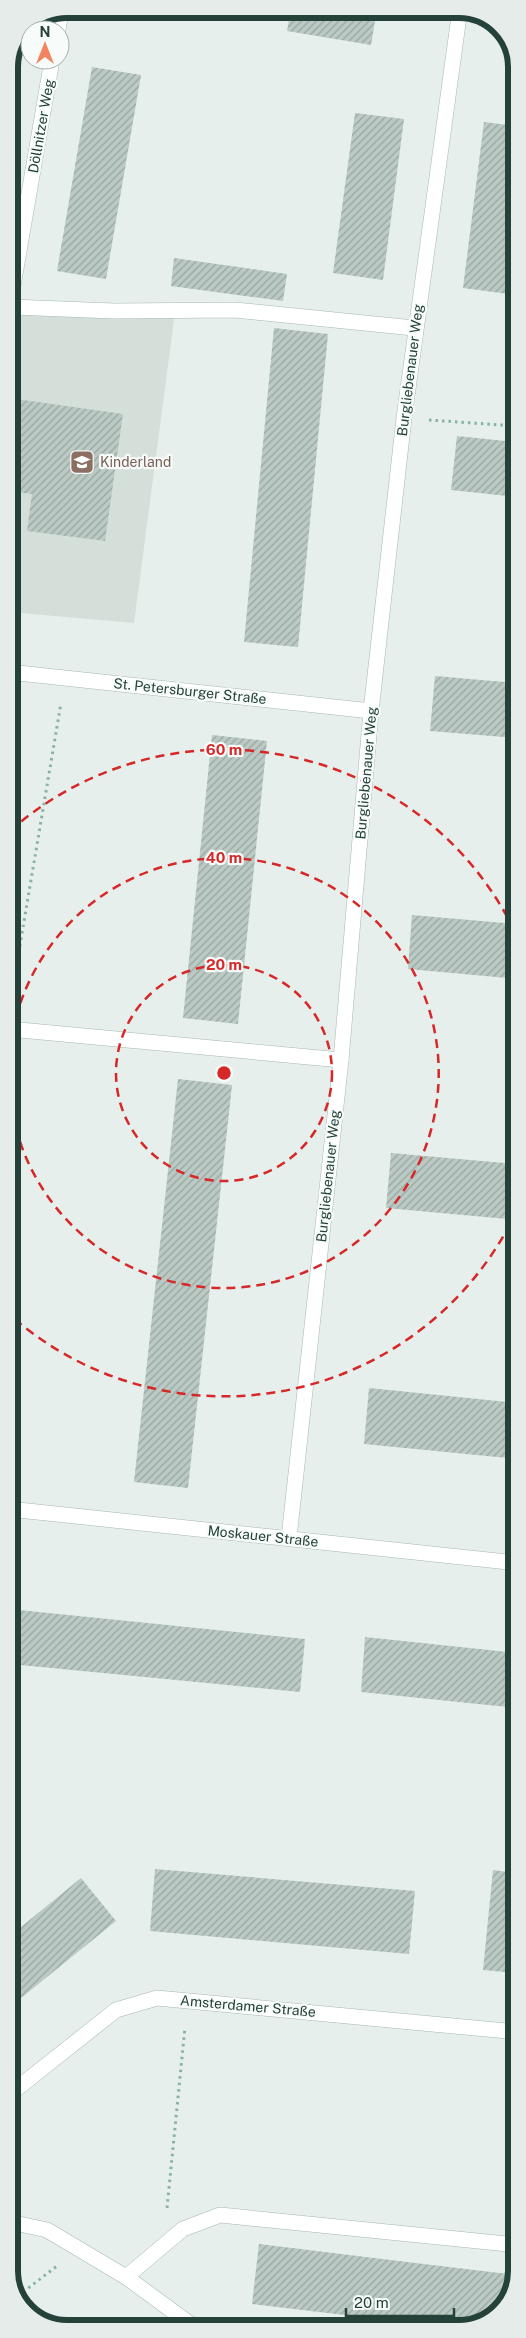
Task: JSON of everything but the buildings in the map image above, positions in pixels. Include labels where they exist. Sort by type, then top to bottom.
[{"type":"street","name":"Burgliebenauer Weg","points":[[289,1538],[341,1060],[371,711],[414,328],[459,18]]},
{"type":"street","name":"Döllnitzer Weg","points":[[18,261],[50,70]]},
{"type":"street","points":[[18,308],[114,311],[235,310],[414,328]]},
{"type":"street","name":"St. Petersburger Straße","points":[[18,673],[371,711]]},
{"type":"street","points":[[18,1030],[341,1060]]},
{"type":"street","name":"Moskauer Straße","points":[[18,1511],[508,1562]]},
{"type":"street","name":"Amsterdamer Straße","points":[[18,2088],[116,2010],[157,1998],[508,2031]]},
{"type":"street","points":[[126,2277],[183,2229],[220,2215],[508,2244]]},
{"type":"street","points":[[18,2224],[47,2230],[126,2277],[185,2320]]},
{"type":"path","points":[[404,418],[508,425]]},
{"type":"path","points":[[18,955],[66,677]]},
{"type":"path","points":[[163,2246],[187,2000]]},
{"type":"path","points":[[22,2293],[78,2249]]},
{"type":"shaded area","name":"Kinderland","points":[[18,310],[175,312],[134,623],[18,613]]},
{"type":"place","name":"Kinderland","points":[[82,462]]}]
